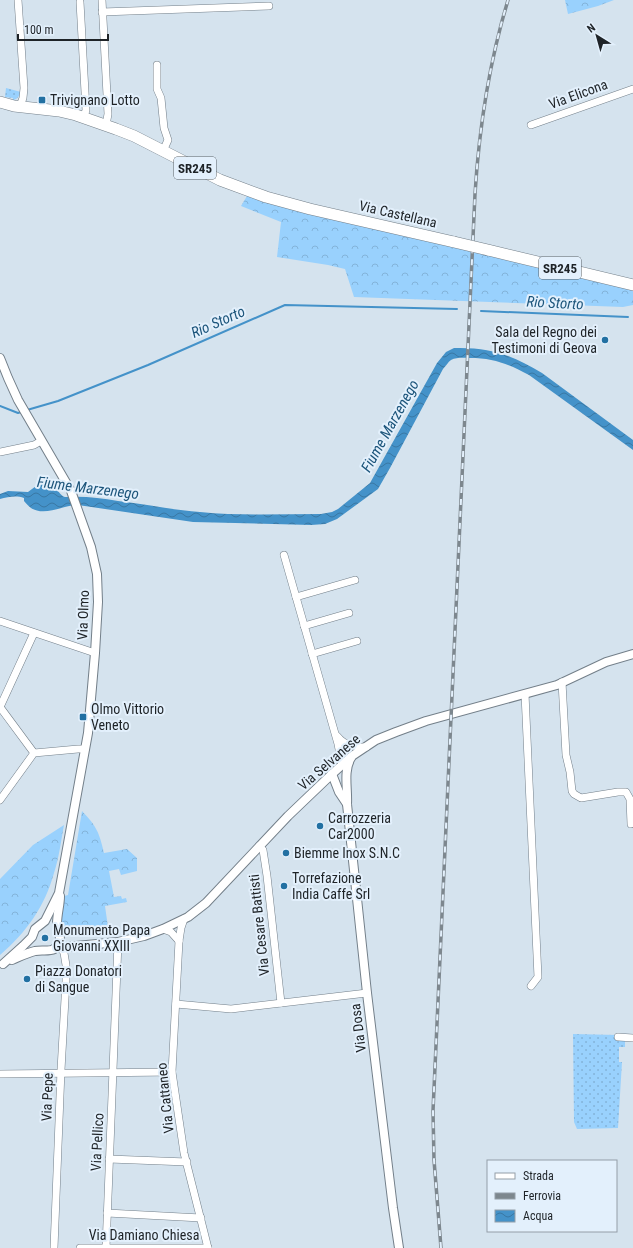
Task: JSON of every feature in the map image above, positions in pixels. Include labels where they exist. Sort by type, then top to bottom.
[{"type":"main road","name":"Via Castellana","points":[[0,102],[17,106],[59,111],[106,125],[134,136],[220,180],[266,197],[310,209],[633,285]]},
{"type":"main road","name":"Via Castellana","points":[[0,110],[17,106]]},
{"type":"street","points":[[17,106],[23,98],[24,88],[18,0]]},
{"type":"street","points":[[102,0],[108,114],[106,125]]},
{"type":"street","points":[[80,2],[86,110],[84,118]]},
{"type":"street","points":[[102,12],[269,6]]},
{"type":"street","points":[[157,65],[157,89],[162,101],[163,122],[168,140],[163,151]]},
{"type":"street","name":"Via Elicona","points":[[531,125],[633,89]]},
{"type":"street","name":"Via Olmo","points":[[0,358],[18,400],[71,491],[91,547],[97,574],[98,602],[88,733],[60,893],[58,948],[48,952],[40,950],[26,954],[1,965]]},
{"type":"street","points":[[0,452],[43,444]]},
{"type":"street","points":[[284,555],[335,734],[342,765]]},
{"type":"street","points":[[296,597],[355,580]]},
{"type":"street","points":[[304,626],[349,613]]},
{"type":"street","points":[[0,621],[95,653]]},
{"type":"street","points":[[34,633],[0,707],[34,753]]},
{"type":"street","points":[[312,654],[357,641]]},
{"type":"street","name":"Via Selvanese","points":[[58,948],[118,942],[144,936],[184,919],[206,903],[288,816],[332,774],[352,756],[385,736],[426,721],[525,694],[562,682],[606,662],[633,654]]},
{"type":"street","points":[[562,682],[566,755],[572,791],[581,798],[626,792],[630,799],[631,824]]},
{"type":"street","points":[[525,694],[538,977],[531,986]]},
{"type":"street","points":[[335,734],[344,743],[350,746],[366,747]]},
{"type":"street","points":[[0,800],[34,753],[86,749]]},
{"type":"street","name":"Via Dosa","points":[[352,756],[346,769],[348,787],[347,804],[367,993],[399,1248]]},
{"type":"street","points":[[332,774],[342,779],[348,787]]},
{"type":"street","points":[[332,774],[339,792],[347,804]]},
{"type":"street","points":[[318,787],[327,787],[339,792]]},
{"type":"street","name":"Via Cesare Battisti","points":[[259,846],[263,850],[267,876],[281,1003]]},
{"type":"street","name":"Via Olmo","points":[[1,965],[32,937],[35,929],[43,924],[60,893]]},
{"type":"street","name":"Via Cattaneo","points":[[184,919],[179,942],[172,1072],[186,1162],[208,1248]]},
{"type":"street","name":"Via Cattaneo","points":[[176,923],[178,926],[179,942]]},
{"type":"street","points":[[43,924],[51,924],[58,932]]},
{"type":"street","points":[[163,929],[171,932],[179,942]]},
{"type":"street","name":"Via Selvanese","points":[[58,932],[68,940],[104,943]]},
{"type":"street","points":[[32,937],[34,945],[40,950]]},
{"type":"street","name":"Via Pellico","points":[[106,1248],[118,942]]},
{"type":"street","name":"Via Pepe","points":[[54,1248],[66,976],[65,960],[58,948]]},
{"type":"street","points":[[176,1004],[231,1009],[367,993]]},
{"type":"street","points":[[618,1037],[633,1038]]},
{"type":"street","points":[[0,1074],[172,1072]]},
{"type":"street","points":[[109,1159],[186,1162]]},
{"type":"street","points":[[107,1213],[201,1218]]},
{"type":"street","name":"Via Damiano Chiesa","points":[[80,1248],[208,1248]]},
{"type":"green space","points":[[565,0],[614,0],[568,14]]},
{"type":"green space","points":[[6,88],[21,92],[17,98],[13,100],[13,98],[5,97]]},
{"type":"green space","points":[[247,196],[343,221],[536,267],[633,288],[633,305],[623,307],[354,297],[345,269],[277,257],[281,222],[241,206]]},
{"type":"green space","points":[[82,811],[97,830],[104,853],[127,849],[137,858],[137,871],[121,875],[119,869],[109,871],[114,897],[121,896],[122,899],[126,898],[127,902],[105,906],[109,934],[65,935],[60,928],[64,896],[68,895]]},
{"type":"green space","points":[[64,825],[56,867],[40,908],[18,938],[0,955],[0,879],[33,845]]},
{"type":"green space","points":[[573,1034],[618,1035],[625,1040],[625,1047],[619,1047],[619,1062],[622,1062],[618,1128],[577,1129],[574,1122]]},
{"type":"water","name":"Fiume Marzenego","points":[[454,348],[479,349],[500,353],[520,361],[542,373],[633,440],[633,450],[522,371],[494,360],[458,358],[451,360],[443,369],[378,489],[337,519],[325,524],[311,525],[193,522],[78,505],[42,511],[31,508],[24,501],[24,498],[21,497],[0,499],[0,494],[8,491],[28,492],[38,485],[50,483],[63,496],[67,497],[99,498],[190,511],[230,514],[321,514],[332,512],[338,509],[370,483],[437,363],[446,352]]},
{"type":"waterway","name":"Rio Storto","points":[[27,410],[58,401],[148,365],[285,305],[457,309]]},
{"type":"waterway","name":"Rio Storto","points":[[481,311],[628,317]]},
{"type":"waterway","name":"Rio Storto","points":[[0,406],[18,413],[21,412]]},
{"type":"railway","points":[[441,1248],[434,1160],[433,1111],[475,194],[479,145],[490,72],[508,0]]},
{"type":"place","name":"Trivignano Lotto","points":[[42,100]]},
{"type":"place","name":"Sala del Regno dei Testimoni di Geova","points":[[605,340]]},
{"type":"place","name":"Olmo Vittorio Veneto","points":[[83,717]]},
{"type":"place","name":"Carrozzeria Car2000","points":[[320,826]]},
{"type":"place","name":"Biemme Inox S.N.C","points":[[286,853]]},
{"type":"place","name":"Torrefazione India Caffe Srl","points":[[284,886]]},
{"type":"place","name":"Monumento Papa Giovanni XXIII","points":[[45,938]]},
{"type":"place","name":"Piazza Donatori di Sangue","points":[[27,979]]}]
